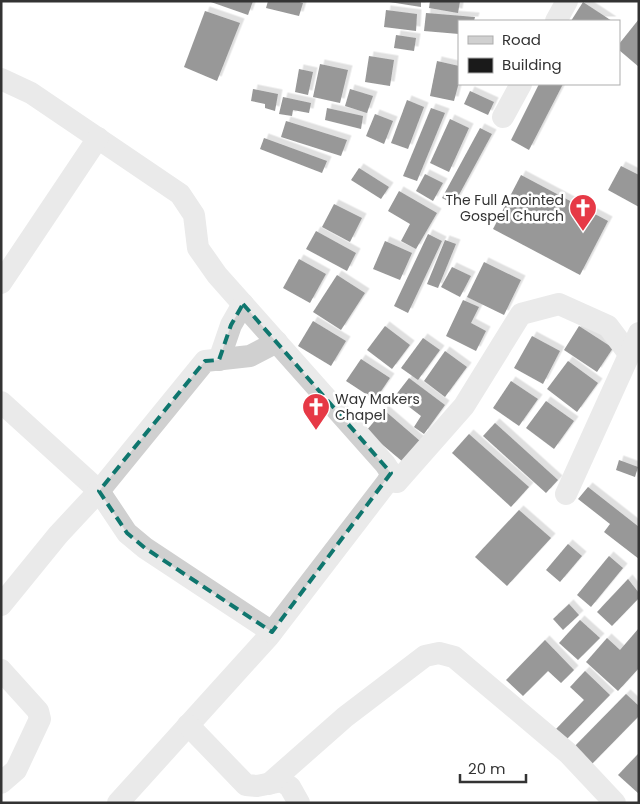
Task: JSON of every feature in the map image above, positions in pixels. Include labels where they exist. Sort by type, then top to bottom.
[{"type":"street","points":[[557,20],[567,1]]},
{"type":"street","points":[[1,79],[31,93],[180,194],[194,215],[198,248],[217,276],[386,464],[391,473],[388,481],[272,632],[118,803]]},
{"type":"street","points":[[503,117],[520,85]]},
{"type":"street","points":[[1,283],[98,138]]},
{"type":"street","points":[[219,360],[230,325],[243,304]]},
{"type":"street","points":[[388,481],[397,482],[464,406],[521,314],[559,304],[608,326],[629,354]]},
{"type":"street","points":[[566,494],[639,333]]},
{"type":"street","points":[[1,605],[58,535],[99,491],[205,361],[250,356],[277,342]]},
{"type":"street","points":[[1,402],[99,491],[128,532],[145,548],[272,632]]},
{"type":"street","points":[[269,784],[345,717],[425,656],[439,654],[454,657],[568,753],[609,801]]},
{"type":"street","points":[[1,670],[38,711],[40,719],[16,770],[1,783]]},
{"type":"street","points":[[188,725],[246,784],[257,786],[282,781],[290,787],[299,803]]},
{"type":"highlighted area","points":[[243,304],[391,473],[272,632],[145,548],[127,533],[99,491],[205,361],[219,360],[231,325]]},
{"type":"building","points":[[208,1],[253,1],[248,15]]},
{"type":"building","points":[[268,1],[296,1],[303,3],[299,16],[266,8]]},
{"type":"building","points":[[383,1],[421,1],[421,7]]},
{"type":"building","points":[[430,1],[460,1],[458,13],[429,8]]},
{"type":"building","points":[[583,2],[610,20],[572,20]]},
{"type":"building","points":[[386,10],[417,14],[416,31],[384,27]]},
{"type":"building","points":[[205,11],[240,23],[217,81],[184,67]]},
{"type":"building","points":[[426,13],[475,17],[474,20],[458,20],[458,34],[424,31]]},
{"type":"building","points":[[639,19],[639,67],[620,51],[620,43]]},
{"type":"building","points":[[396,35],[416,38],[414,51],[394,48]]},
{"type":"building","points":[[369,56],[394,60],[390,86],[365,82]]},
{"type":"building","points":[[437,61],[458,66],[458,85],[454,101],[430,96]]},
{"type":"building","points":[[320,64],[348,70],[340,103],[313,97]]},
{"type":"building","points":[[299,69],[313,72],[308,95],[295,92]]},
{"type":"building","points":[[538,85],[562,85],[529,150],[511,140]]},
{"type":"building","points":[[253,89],[278,94],[275,111],[265,108],[265,104],[251,101]]},
{"type":"building","points":[[350,89],[373,96],[367,113],[345,106]]},
{"type":"building","points":[[470,91],[494,102],[488,115],[464,104]]},
{"type":"building","points":[[283,97],[311,103],[309,113],[293,110],[292,116],[279,114]]},
{"type":"building","points":[[407,100],[424,107],[408,149],[391,143]]},
{"type":"building","points":[[327,108],[363,116],[361,129],[325,120]]},
{"type":"building","points":[[431,108],[445,113],[417,181],[403,176]]},
{"type":"building","points":[[375,114],[393,121],[384,144],[366,136]]},
{"type":"building","points":[[450,119],[469,128],[449,172],[430,163]]},
{"type":"building","points":[[286,121],[347,140],[341,156],[281,137]]},
{"type":"building","points":[[480,128],[492,134],[454,204],[442,198]]},
{"type":"building","points":[[264,138],[327,161],[322,173],[260,149]]},
{"type":"building","points":[[621,166],[639,175],[639,207],[608,190]]},
{"type":"building","points":[[359,168],[389,187],[381,199],[351,180]]},
{"type":"building","points":[[425,174],[443,183],[433,201],[416,191]]},
{"type":"building","points":[[521,175],[608,221],[580,275],[493,229]]},
{"type":"building","points":[[399,191],[437,213],[416,249],[401,241],[410,224],[388,211]]},
{"type":"building","points":[[334,204],[362,218],[350,242],[322,227]]},
{"type":"building","points":[[316,231],[356,253],[347,271],[306,249]]},
{"type":"building","points":[[428,234],[442,241],[408,313],[394,306]]},
{"type":"building","points":[[445,240],[456,244],[438,288],[427,284]]},
{"type":"building","points":[[385,241],[412,253],[400,280],[373,269]]},
{"type":"building","points":[[299,259],[326,274],[310,303],[283,288]]},
{"type":"building","points":[[484,262],[521,280],[504,315],[467,297]]},
{"type":"building","points":[[452,267],[471,276],[460,297],[441,287]]},
{"type":"building","points":[[337,275],[365,293],[341,330],[313,312]]},
{"type":"building","points":[[463,300],[479,307],[471,323],[486,331],[476,351],[446,336]]},
{"type":"building","points":[[313,321],[346,341],[331,366],[298,346]]},
{"type":"building","points":[[385,326],[410,345],[392,369],[367,350]]},
{"type":"building","points":[[579,326],[613,348],[597,372],[564,350]]},
{"type":"building","points":[[532,336],[560,351],[543,384],[514,368]]},
{"type":"building","points":[[423,338],[440,350],[418,380],[401,368]]},
{"type":"building","points":[[445,351],[467,367],[445,397],[424,381]]},
{"type":"building","points":[[361,359],[390,378],[375,400],[346,381]]},
{"type":"building","points":[[568,361],[598,383],[577,412],[547,389]]},
{"type":"building","points":[[409,378],[445,405],[424,434],[414,427],[421,416],[395,396]]},
{"type":"building","points":[[511,381],[538,399],[519,426],[493,408]]},
{"type":"building","points":[[546,401],[574,421],[554,449],[526,428]]},
{"type":"building","points":[[384,410],[420,441],[403,462],[366,431]]},
{"type":"building","points":[[495,423],[558,480],[546,493],[483,436]]},
{"type":"building","points":[[469,434],[529,487],[511,507],[452,453]]},
{"type":"building","points":[[619,460],[638,467],[635,477],[616,470]]},
{"type":"building","points":[[588,487],[639,527],[639,559],[604,532],[610,524],[578,499]]},
{"type":"building","points":[[519,510],[551,538],[507,586],[475,557]]},
{"type":"building","points":[[568,544],[582,556],[560,582],[546,570]]},
{"type":"building","points":[[609,556],[623,568],[591,607],[577,595]]},
{"type":"building","points":[[628,579],[639,593],[639,598],[612,626],[597,612]]},
{"type":"building","points":[[569,604],[579,615],[563,630],[553,619]]},
{"type":"building","points":[[580,620],[600,638],[578,660],[559,643]]},
{"type":"building","points":[[639,628],[639,668],[618,691],[586,662],[607,638],[620,650]]},
{"type":"building","points":[[545,640],[574,670],[561,683],[548,671],[523,696],[506,680]]},
{"type":"building","points":[[585,671],[610,695],[567,739],[556,729],[584,700],[570,687]]},
{"type":"building","points":[[626,694],[639,706],[639,716],[590,766],[572,749]]},
{"type":"building","points":[[639,753],[639,794],[618,775]]},
{"type":"place","name":"The Full Anointed Gospel Church","points":[[583,232]]},
{"type":"place","name":"Way Makers Chapel","points":[[316,431]]}]
